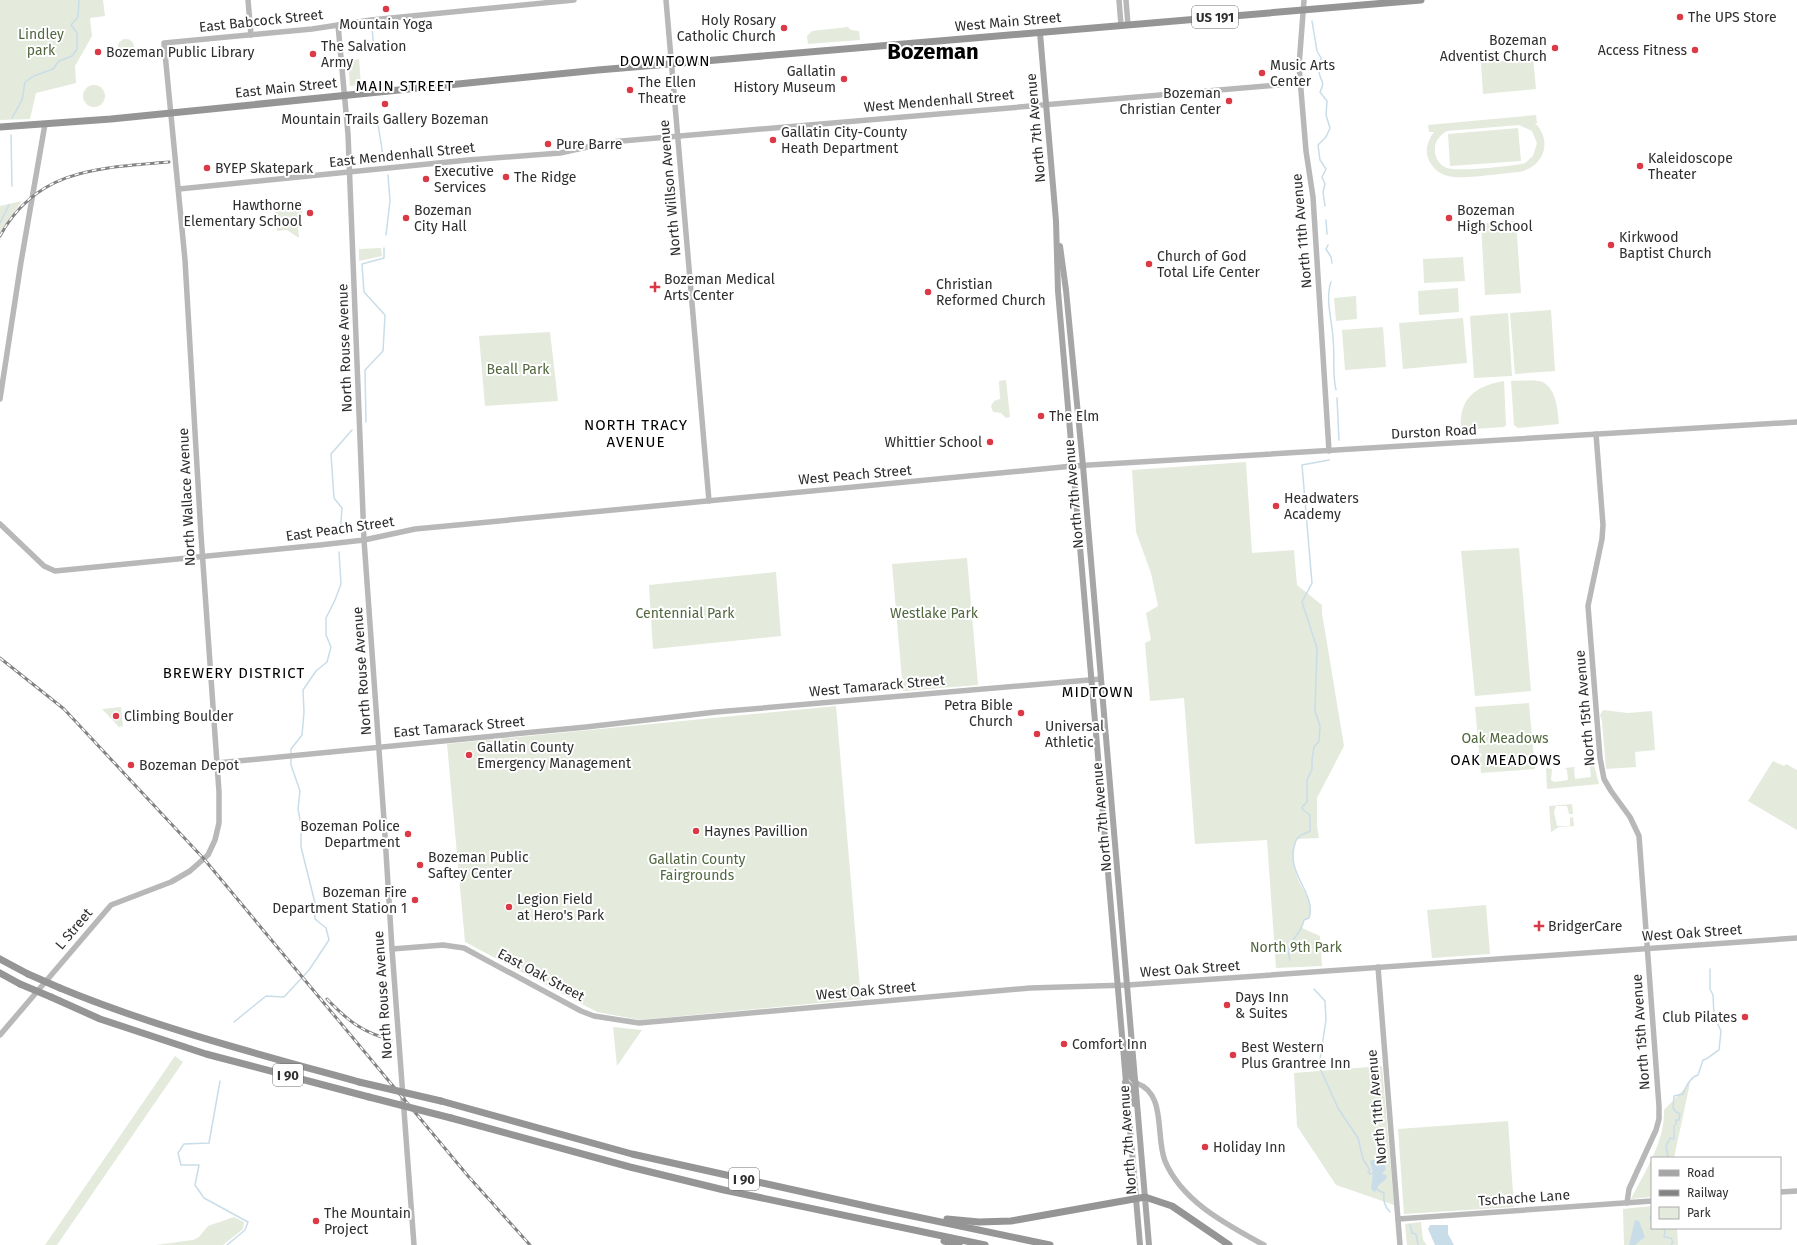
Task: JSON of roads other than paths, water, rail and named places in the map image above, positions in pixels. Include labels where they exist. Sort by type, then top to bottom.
[{"type":"highway","name":"West Main Street","points":[[598,70],[1421,0]]},
{"type":"highway","name":"East Main Street","points":[[0,127],[344,96],[598,70]]},
{"type":"highway","name":"I 90","points":[[0,959],[28,974],[109,1008],[214,1042],[359,1082],[441,1101],[632,1154],[1050,1245]]},
{"type":"highway","name":"I 90","points":[[0,973],[20,984],[100,1019],[206,1054],[716,1188],[985,1245]]},
{"type":"highway","points":[[884,1210],[951,1220],[979,1222],[1011,1221],[1136,1197],[1145,1197],[1172,1206],[1229,1245]]},
{"type":"highway","points":[[888,1224],[959,1245]]},
{"type":"main road","name":"North 7th Avenue","points":[[1040,32],[1056,221],[1058,291],[1104,817],[1120,1034],[1140,1245]]},
{"type":"main road","name":"North 7th Avenue","points":[[1056,221],[1066,290],[1083,466],[1149,1245]]},
{"type":"main road","points":[[1120,1034],[1129,1059],[1131,1077],[1136,1083]]},
{"type":"main road","points":[[1125,1082],[1130,1086],[1132,1091],[1136,1126],[1141,1145]]},
{"type":"street","points":[[248,0],[251,35]]},
{"type":"street","name":"East Babcock Street","points":[[164,43],[251,35],[371,20],[574,0]]},
{"type":"street","name":"North Willson Avenue","points":[[666,0],[709,501]]},
{"type":"street","points":[[1119,0],[1124,25]]},
{"type":"street","points":[[1124,25],[1126,0]]},
{"type":"street","name":"North 11th Avenue","points":[[1304,0],[1300,54],[1301,83],[1306,150],[1313,197],[1329,451]]},
{"type":"street","name":"North Rouse Avenue","points":[[338,25],[350,172],[364,540],[414,1245]]},
{"type":"street","name":"North Wallace Avenue","points":[[164,43],[179,189],[220,815],[215,840],[208,855],[190,871]]},
{"type":"street","name":"West Mendenhall Street","points":[[604,144],[678,136],[1301,83]]},
{"type":"street","points":[[0,399],[21,262],[45,124]]},
{"type":"street","name":"East Mendenhall Street","points":[[179,189],[560,153],[604,144]]},
{"type":"street","name":"Durston Road","points":[[1073,466],[1797,422]]},
{"type":"street","name":"North 15th Avenue","points":[[1596,434],[1603,525],[1602,539],[1588,606],[1600,758],[1604,780],[1630,817],[1639,836],[1659,1119],[1629,1189],[1627,1203]]},
{"type":"street","name":"West Peach Street","points":[[639,507],[1073,466]]},
{"type":"street","name":"East Peach Street","points":[[0,524],[44,566],[55,571],[364,540],[415,530],[639,507]]},
{"type":"street","name":"West Tamarack Street","points":[[655,719],[1101,679]]},
{"type":"street","name":"East Tamarack Street","points":[[217,763],[655,719]]},
{"type":"street","name":"L Street","points":[[0,1035],[111,905],[156,889],[190,871]]},
{"type":"street","name":"West Oak Street","points":[[680,1020],[1030,988],[1128,985],[1797,938]]},
{"type":"street","name":"East Oak Street","points":[[392,949],[443,945],[464,948],[570,1006],[594,1016],[639,1023],[680,1020]]},
{"type":"street","name":"North 11th Avenue","points":[[1378,967],[1400,1245]]},
{"type":"street","points":[[1136,1083],[1143,1085],[1149,1090],[1155,1099],[1163,1156],[1173,1176],[1179,1184],[1212,1214],[1264,1245]]},
{"type":"street","points":[[1781,1192],[1797,1190]]},
{"type":"street","name":"Tschache Lane","points":[[1398,1219],[1651,1201]]},
{"type":"water","points":[[1381,1160],[1384,1163],[1386,1169],[1382,1174],[1386,1175],[1387,1178],[1379,1185],[1375,1192],[1371,1189],[1373,1173],[1370,1161]]},
{"type":"water","points":[[1635,1220],[1639,1221],[1645,1237],[1635,1245],[1629,1245]]},
{"type":"water","points":[[1430,1225],[1448,1225],[1448,1234],[1454,1245],[1435,1245],[1428,1229]]},
{"type":"waterway","points":[[12,118],[22,100],[25,82],[34,76],[53,69],[59,61],[72,56],[77,49],[77,33],[71,25],[78,17],[79,0]]},
{"type":"waterway","points":[[1312,21],[1317,51],[1321,58],[1319,69],[1323,83],[1320,92],[1327,101],[1326,115],[1330,128],[1326,137],[1318,145],[1320,160],[1326,169],[1322,177],[1325,184],[1323,192],[1325,206]]},
{"type":"waterway","points":[[372,26],[374,52]]},
{"type":"waterway","points":[[377,118],[384,162]]},
{"type":"waterway","points":[[11,135],[12,186]]},
{"type":"waterway","points":[[386,235],[390,201],[388,175]]},
{"type":"waterway","points":[[0,223],[9,205]]},
{"type":"waterway","points":[[1326,220],[1327,234]]},
{"type":"waterway","points":[[1328,245],[1326,249],[1331,257],[1332,263]]},
{"type":"waterway","points":[[366,422],[365,370],[383,351],[385,315],[364,292],[362,264],[384,258],[384,248]]},
{"type":"waterway","points":[[1331,282],[1329,289],[1329,302],[1334,344],[1334,378],[1336,390]]},
{"type":"waterway","points":[[1337,398],[1339,440]]},
{"type":"waterway","points":[[340,535],[342,508],[334,498],[331,454],[352,430]]},
{"type":"waterway","points":[[1290,960],[1289,948],[1304,920],[1309,918],[1309,901],[1298,876],[1293,857],[1296,840],[1301,835],[1310,831],[1310,815],[1303,810],[1302,807],[1307,802],[1307,780],[1312,769],[1314,747],[1319,741],[1320,726],[1315,711],[1317,648],[1302,602],[1312,583],[1302,465],[1329,460]]},
{"type":"waterway","points":[[291,754],[291,749],[302,735],[304,712],[303,690],[316,671],[327,662],[331,647],[326,635],[326,618],[341,584],[339,552]]},
{"type":"waterway","points":[[234,1022],[266,996],[284,997],[309,970],[329,940],[326,928],[315,919],[315,903],[301,847],[301,825],[298,809],[300,791],[291,765],[291,758]]},
{"type":"waterway","points":[[1668,1157],[1666,1146],[1670,1138],[1674,1139],[1674,1126],[1676,1124],[1676,1120],[1679,1120],[1680,1114],[1673,1108],[1674,1096],[1683,1094],[1687,1085],[1695,1076],[1698,1075],[1703,1060],[1719,1050],[1721,1031],[1714,1016],[1713,995],[1710,989],[1710,969]]},
{"type":"waterway","points":[[1314,989],[1325,1001],[1326,1020],[1319,1066],[1338,1108],[1358,1138],[1363,1159],[1370,1170],[1368,1172],[1370,1174],[1373,1173]]},
{"type":"waterway","points":[[220,1081],[209,1143],[184,1144],[178,1153],[181,1165],[199,1165],[195,1185],[204,1198],[248,1222],[245,1230],[227,1245]]},
{"type":"waterway","points":[[1376,1189],[1384,1193],[1385,1203],[1390,1212]]},
{"type":"waterway","points":[[1651,1215],[1651,1220]]},
{"type":"waterway","points":[[1410,1225],[1412,1233],[1416,1234],[1418,1245]]},
{"type":"waterway","points":[[1664,1229],[1665,1231],[1664,1237],[1671,1238],[1673,1242],[1671,1245]]},
{"type":"railway","points":[[0,236],[15,214],[32,197],[52,184],[72,176],[95,170],[169,162]]},
{"type":"railway","points":[[0,658],[64,709],[204,859],[468,1176],[530,1245]]},
{"type":"railway","points":[[327,999],[356,1025],[391,1040]]},
{"type":"place","name":"Mountain Yoga","points":[[386,9]]},
{"type":"place","name":"The UPS Store","points":[[1680,17]]},
{"type":"place","name":"Holy Rosary Catholic Church","points":[[784,28]]},
{"type":"place","name":"Bozeman Adventist Church","points":[[1555,48]]},
{"type":"place","name":"Access Fitness","points":[[1695,50]]},
{"type":"place","name":"Bozeman Public Library","points":[[98,52]]},
{"type":"place","name":"The Salvation Army","points":[[313,54]]},
{"type":"place","name":"Music Arts Center","points":[[1262,73]]},
{"type":"place","name":"Gallatin History Museum","points":[[844,79]]},
{"type":"place","name":"The Ellen Theatre","points":[[630,90]]},
{"type":"place","name":"Bozeman Christian Center","points":[[1229,101]]},
{"type":"place","name":"Mountain Trails Gallery Bozeman","points":[[385,104]]},
{"type":"place","name":"Gallatin City-County Heath Department","points":[[773,140]]},
{"type":"place","name":"Pure Barre","points":[[548,144]]},
{"type":"place","name":"Kaleidoscope Theater","points":[[1640,166]]},
{"type":"place","name":"BYEP Skatepark","points":[[207,168]]},
{"type":"place","name":"The Ridge","points":[[506,177]]},
{"type":"place","name":"Executive Services","points":[[426,179]]},
{"type":"place","name":"Hawthorne Elementary School","points":[[310,213]]},
{"type":"place","name":"Bozeman City Hall","points":[[406,218]]},
{"type":"place","name":"Bozeman High School","points":[[1449,218]]},
{"type":"place","name":"Kirkwood Baptist Church","points":[[1611,245]]},
{"type":"place","name":"Church of God Total Life Center","points":[[1149,264]]},
{"type":"place","name":"Bozeman Medical Arts Center","points":[[655,287]]},
{"type":"place","name":"Christian Reformed Church","points":[[928,292]]},
{"type":"place","name":"The Elm","points":[[1041,416]]},
{"type":"place","name":"Whittier School","points":[[990,442]]},
{"type":"place","name":"Headwaters Academy","points":[[1276,506]]},
{"type":"place","name":"Petra Bible Church","points":[[1021,713]]},
{"type":"place","name":"Climbing Boulder","points":[[116,716]]},
{"type":"place","name":"Universal Athletic","points":[[1037,734]]},
{"type":"place","name":"Gallatin County Emergency Management","points":[[469,755]]},
{"type":"place","name":"Bozeman Depot","points":[[131,765]]},
{"type":"place","name":"Haynes Pavillion","points":[[696,831]]},
{"type":"place","name":"Bozeman Police Department","points":[[408,834]]},
{"type":"place","name":"Bozeman Public Saftey Center","points":[[420,865]]},
{"type":"place","name":"Bozeman Fire Department Station 1","points":[[415,900]]},
{"type":"place","name":"Legion Field at Hero's Park","points":[[509,907]]},
{"type":"place","name":"BridgerCare","points":[[1539,926]]},
{"type":"place","name":"Days Inn & Suites","points":[[1227,1005]]},
{"type":"place","name":"Club Pilates","points":[[1745,1017]]},
{"type":"place","name":"Comfort Inn","points":[[1064,1044]]},
{"type":"place","name":"Best Western Plus Grantree Inn","points":[[1233,1055]]},
{"type":"place","name":"Holiday Inn","points":[[1205,1147]]},
{"type":"place","name":"The Mountain Project","points":[[316,1221]]},
{"type":"district","name":"Bozeman","points":[[933,51]]},
{"type":"district","name":"DOWNTOWN","points":[[665,61]]},
{"type":"district","name":"MAIN STREET","points":[[405,86]]},
{"type":"district","name":"NORTH TRACY AVENUE","points":[[636,434]]},
{"type":"district","name":"BREWERY DISTRICT","points":[[234,673]]},
{"type":"district","name":"MIDTOWN","points":[[1098,692]]},
{"type":"district","name":"OAK MEADOWS","points":[[1506,760]]},
{"type":"park label","name":"Lindley park","points":[[41,42]]},
{"type":"park label","name":"Beall Park","points":[[518,369]]},
{"type":"park label","name":"Centennial Park","points":[[685,613]]},
{"type":"park label","name":"Westlake Park","points":[[934,613]]},
{"type":"park label","name":"Oak Meadows","points":[[1505,738]]},
{"type":"park label","name":"Gallatin County Fairgrounds","points":[[697,868]]},
{"type":"park label","name":"North 9th Park","points":[[1296,947]]}]
